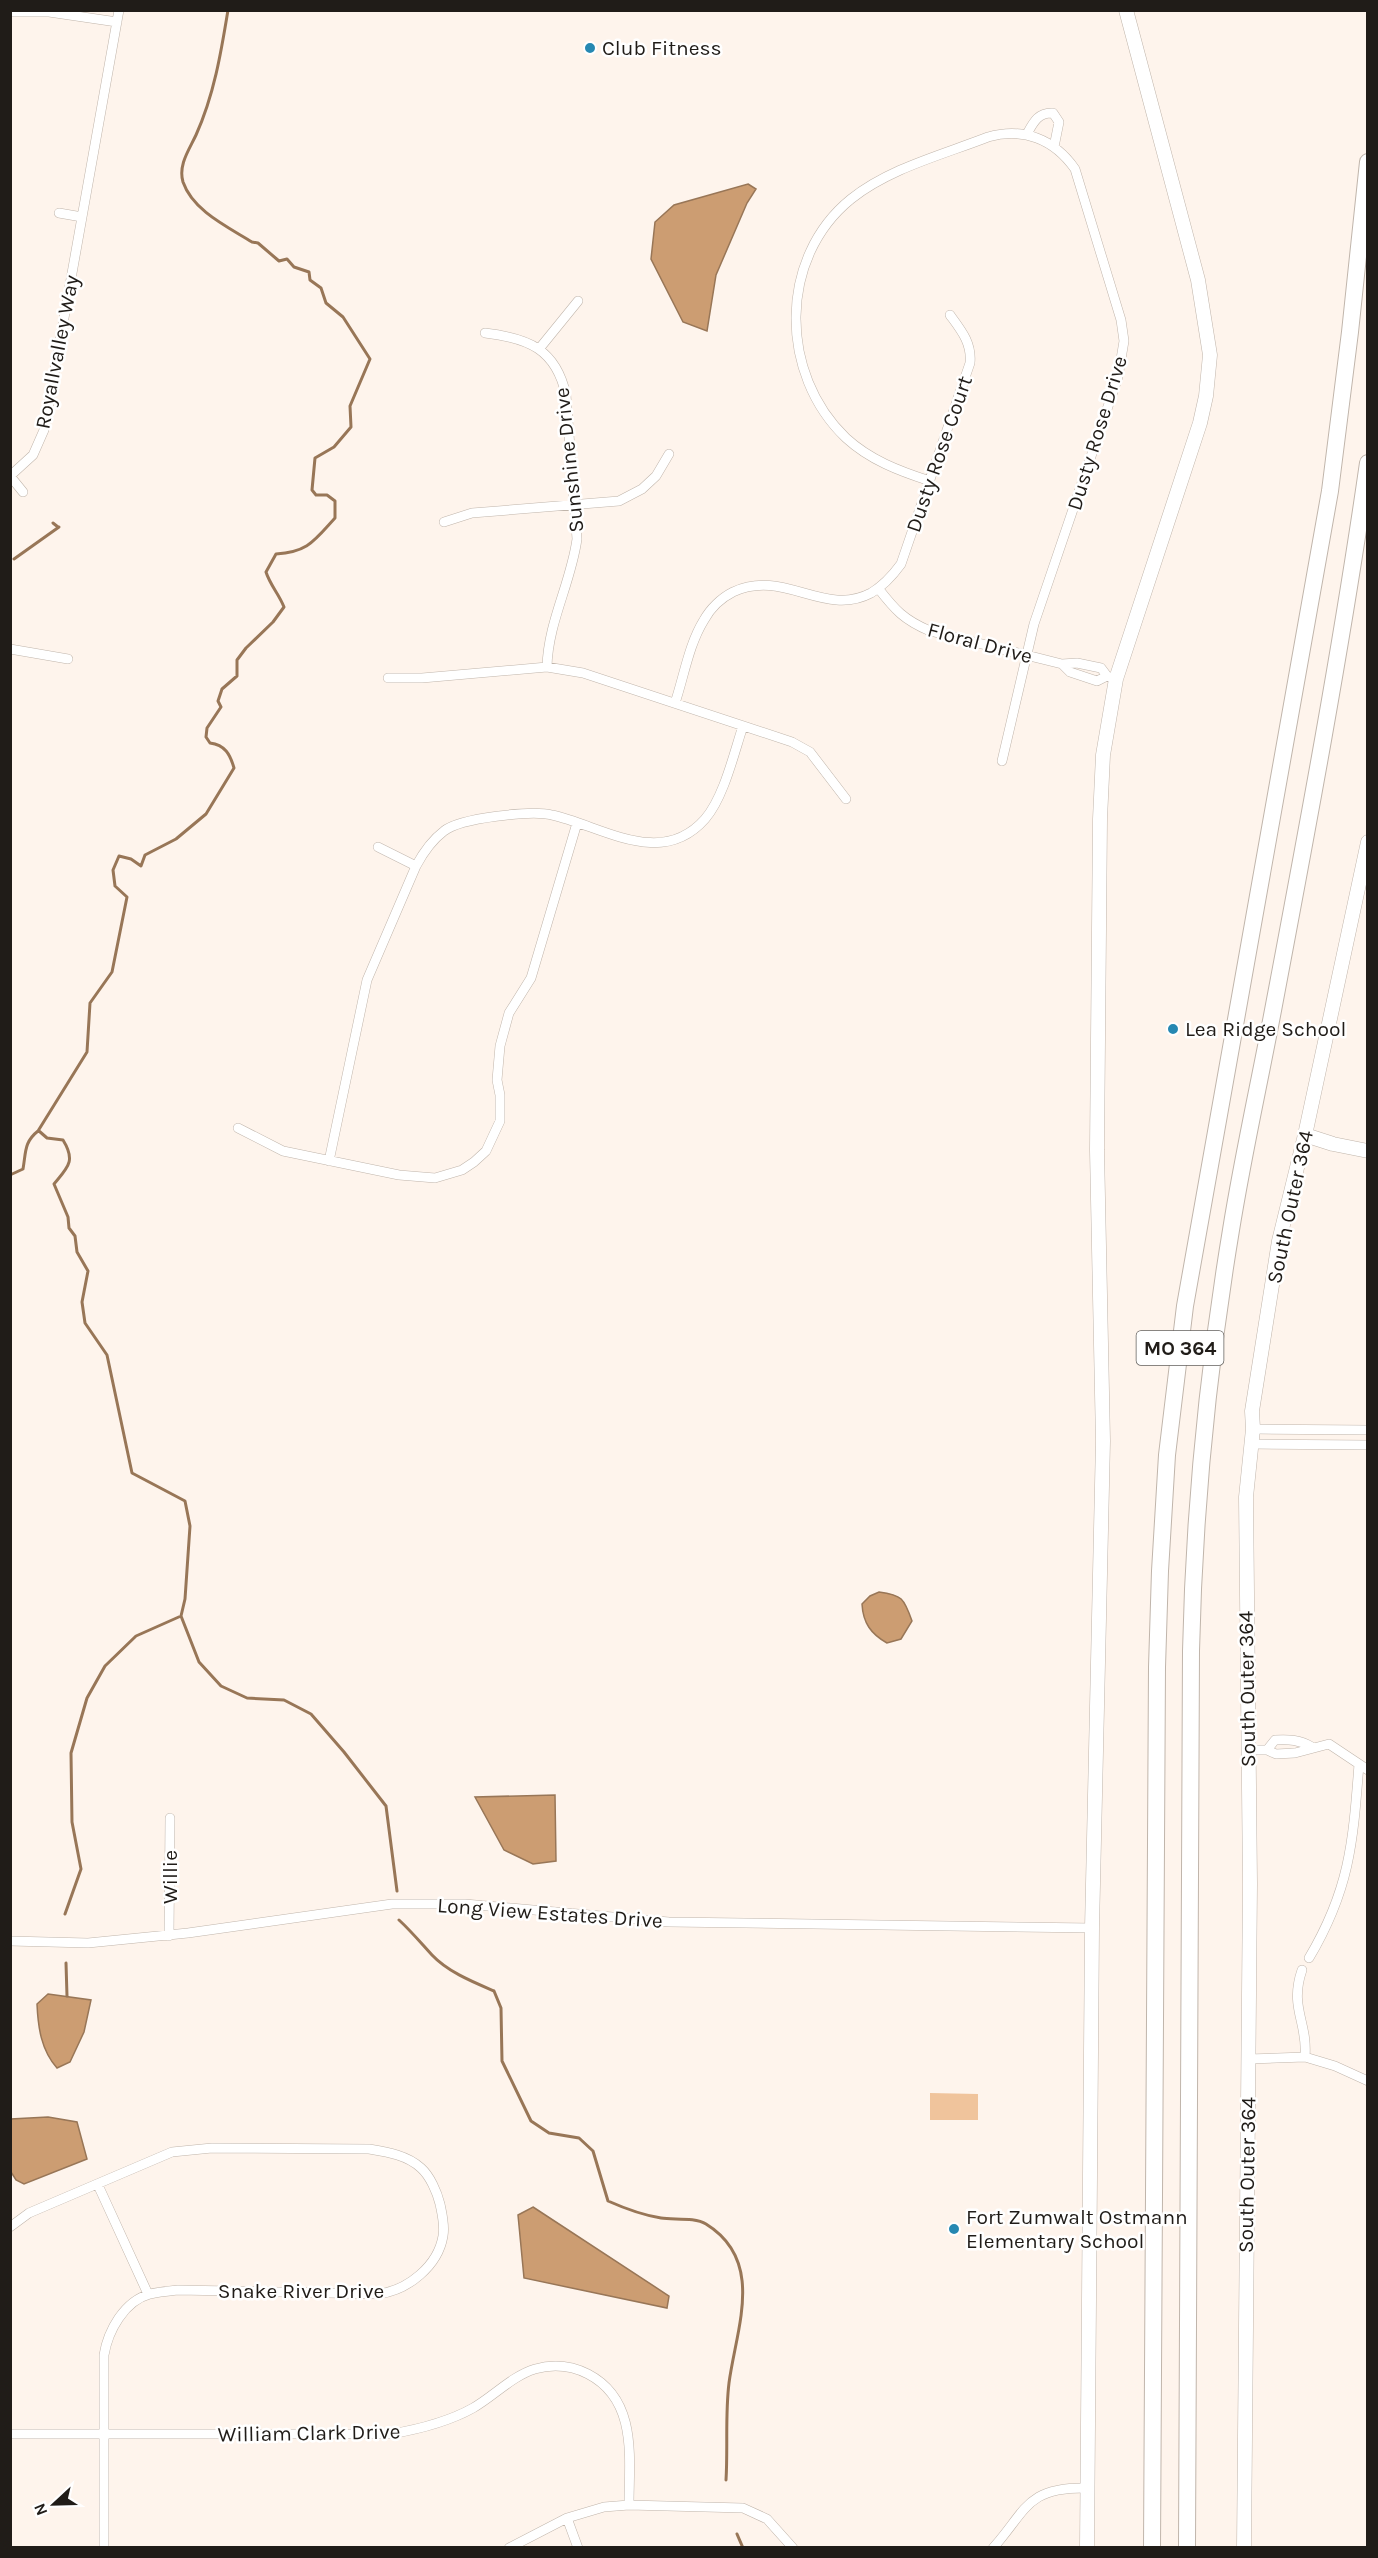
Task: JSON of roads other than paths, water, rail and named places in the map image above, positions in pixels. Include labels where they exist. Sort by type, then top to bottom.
[{"type":"highway","name":"MO 364","points":[[1152,2547],[1157,1667],[1167,1455],[1194,1244],[1330,491],[1349,343],[1368,162]]},
{"type":"highway","name":"MO 364","points":[[1187,2547],[1191,1662],[1192,1593],[1200,1477],[1217,1324],[1232,1228],[1309,816],[1368,463]]},
{"type":"main road","points":[[1087,2547],[1092,1928],[1103,1441],[1097,1150],[1100,819],[1103,755],[1111,677],[1200,423],[1206,396],[1210,355],[1198,280],[1126,10]]},
{"type":"main road","name":"South Outer 364","points":[[1244,2547],[1248,2059],[1246,1497],[1253,1429],[1252,1411],[1279,1241],[1305,1136],[1368,842]]},
{"type":"main road","points":[[1305,1136],[1368,1150]]},
{"type":"street","name":"Royallvalley Way","points":[[23,492],[10,476],[33,455],[44,430],[119,10]]},
{"type":"street","points":[[10,12],[48,12],[117,22]]},
{"type":"street","points":[[1027,134],[1038,117],[1048,112],[1053,113],[1059,122],[1054,147]]},
{"type":"street","name":"Dusty Rose Drive","points":[[930,481],[891,467],[858,448],[834,425],[819,405],[802,368],[796,334],[796,301],[803,272],[815,244],[831,220],[851,200],[876,182],[988,137],[1003,133],[1027,134],[1054,147],[1068,159],[1081,182],[1121,320],[1124,341],[1118,377],[1025,655],[1002,761]]},
{"type":"street","points":[[59,213],[82,217]]},
{"type":"street","points":[[539,350],[578,301]]},
{"type":"street","name":"Dusty Rose Court","points":[[878,588],[901,564],[970,363],[971,352],[965,337],[951,315]]},
{"type":"street","name":"Sunshine Drive","points":[[485,333],[513,336],[528,341],[551,360],[563,381],[576,504],[577,539],[575,556],[549,636],[547,667]]},
{"type":"street","points":[[444,522],[472,513],[620,501],[642,489],[656,476],[669,454]]},
{"type":"street","points":[[675,703],[704,620],[716,604],[729,594],[744,587],[773,584],[820,598],[839,600],[855,598],[878,588]]},
{"type":"street","name":"Floral Drive","points":[[878,588],[896,611],[910,623],[930,631],[1062,664],[1070,672],[1097,681],[1111,677]]},
{"type":"street","points":[[10,649],[68,659]]},
{"type":"street","points":[[388,678],[422,678],[547,667],[583,673],[792,742],[810,752],[846,799]]},
{"type":"street","points":[[329,1161],[367,980],[424,852],[446,829],[478,819],[549,814],[644,843],[673,840],[690,832],[713,809],[743,726]]},
{"type":"street","points":[[238,1128],[283,1151],[399,1175],[435,1178],[462,1170],[486,1150],[500,1120],[500,1095],[497,1080],[500,1046],[509,1013],[531,978],[577,823]]},
{"type":"street","points":[[378,848],[416,866]]},
{"type":"street","points":[[1253,1429],[1368,1430]]},
{"type":"street","points":[[1251,1444],[1368,1445]]},
{"type":"street","points":[[1267,1750],[1275,1740],[1303,1742],[1312,1747]]},
{"type":"street","points":[[1248,1750],[1267,1750],[1276,1754],[1295,1753],[1329,1744],[1368,1770]]},
{"type":"street","points":[[1309,1958],[1326,1929],[1346,1875],[1353,1838],[1359,1764]]},
{"type":"street","name":"Willie","points":[[169,1936],[170,1818]]},
{"type":"street","name":"Long View Estates Drive","points":[[10,1941],[88,1943],[169,1936],[392,1904],[465,1904],[669,1922],[1092,1928]]},
{"type":"street","points":[[1302,1970],[1296,1987],[1296,2004],[1307,2040],[1305,2057]]},
{"type":"street","points":[[1248,2059],[1305,2057],[1335,2066],[1368,2081]]},
{"type":"street","name":"Snake River Drive","points":[[10,2227],[29,2213],[98,2185],[153,2159],[187,2149],[369,2149],[396,2153],[421,2168],[437,2192],[444,2219],[441,2247],[415,2280],[391,2293],[178,2290],[148,2294],[126,2310],[110,2331],[106,2342],[103,2433],[104,2547]]},
{"type":"street","points":[[98,2185],[148,2294]]},
{"type":"street","name":"William Clark Drive","points":[[10,2434],[364,2436],[391,2434],[418,2430],[444,2421],[472,2408],[515,2378],[536,2369],[555,2366],[576,2368],[598,2379],[613,2395],[624,2412],[629,2433],[629,2505]]},
{"type":"street","points":[[993,2547],[1023,2507],[1035,2498],[1070,2488],[1087,2488]]},
{"type":"street","points":[[509,2547],[567,2518],[604,2508],[629,2505],[743,2508],[767,2519],[793,2547]]},
{"type":"street","points":[[567,2518],[578,2547]]},
{"type":"waterway","points":[[10,1175],[23,1169],[26,1148],[30,1139],[38,1131],[87,1052],[90,1003],[112,972],[127,897],[115,886],[113,870],[119,856],[131,859],[141,866],[145,855],[176,839],[206,814],[234,768],[226,751],[210,743],[206,737],[207,728],[221,707],[218,701],[222,689],[237,676],[237,660],[284,607],[266,572],[276,554],[296,551],[310,544],[335,518],[335,501],[327,495],[316,495],[312,490],[315,458],[334,447],[351,427],[350,406],[370,359],[343,317],[326,303],[321,288],[310,280],[309,272],[294,267],[287,259],[279,261],[258,243],[252,242],[212,217],[195,201],[183,182],[183,164],[202,120],[212,89],[228,10]]},
{"type":"waterway","points":[[53,523],[58,527]]},
{"type":"waterway","points":[[14,559],[59,527]]},
{"type":"waterway","points":[[39,1131],[47,1138],[63,1140],[69,1153],[69,1164],[54,1184],[68,1217],[69,1228],[75,1236],[77,1252],[88,1271],[82,1302],[85,1323],[107,1355],[132,1473],[185,1501],[190,1526],[185,1599],[181,1616],[199,1662],[221,1686],[247,1698],[284,1700],[311,1714],[344,1752],[386,1806],[397,1891]]},
{"type":"waterway","points":[[65,1914],[81,1869],[72,1822],[71,1753],[87,1698],[105,1666],[136,1636],[181,1616]]},
{"type":"waterway","points":[[399,1920],[445,1967],[494,1991],[501,2008],[502,2061],[531,2121],[549,2133],[579,2138],[593,2151],[608,2201],[654,2217],[690,2220],[706,2224],[725,2239],[736,2257],[743,2297],[729,2383],[726,2480]]},
{"type":"waterway","points":[[66,1963],[67,1996]]},
{"type":"waterway","points":[[737,2534],[743,2548]]},
{"type":"place","name":"Club Fitness","points":[[590,48]]},
{"type":"place","name":"Lea Ridge School","points":[[1173,1029]]},
{"type":"place","name":"Fort Zumwalt Ostmann Elementary School","points":[[954,2229]]}]
